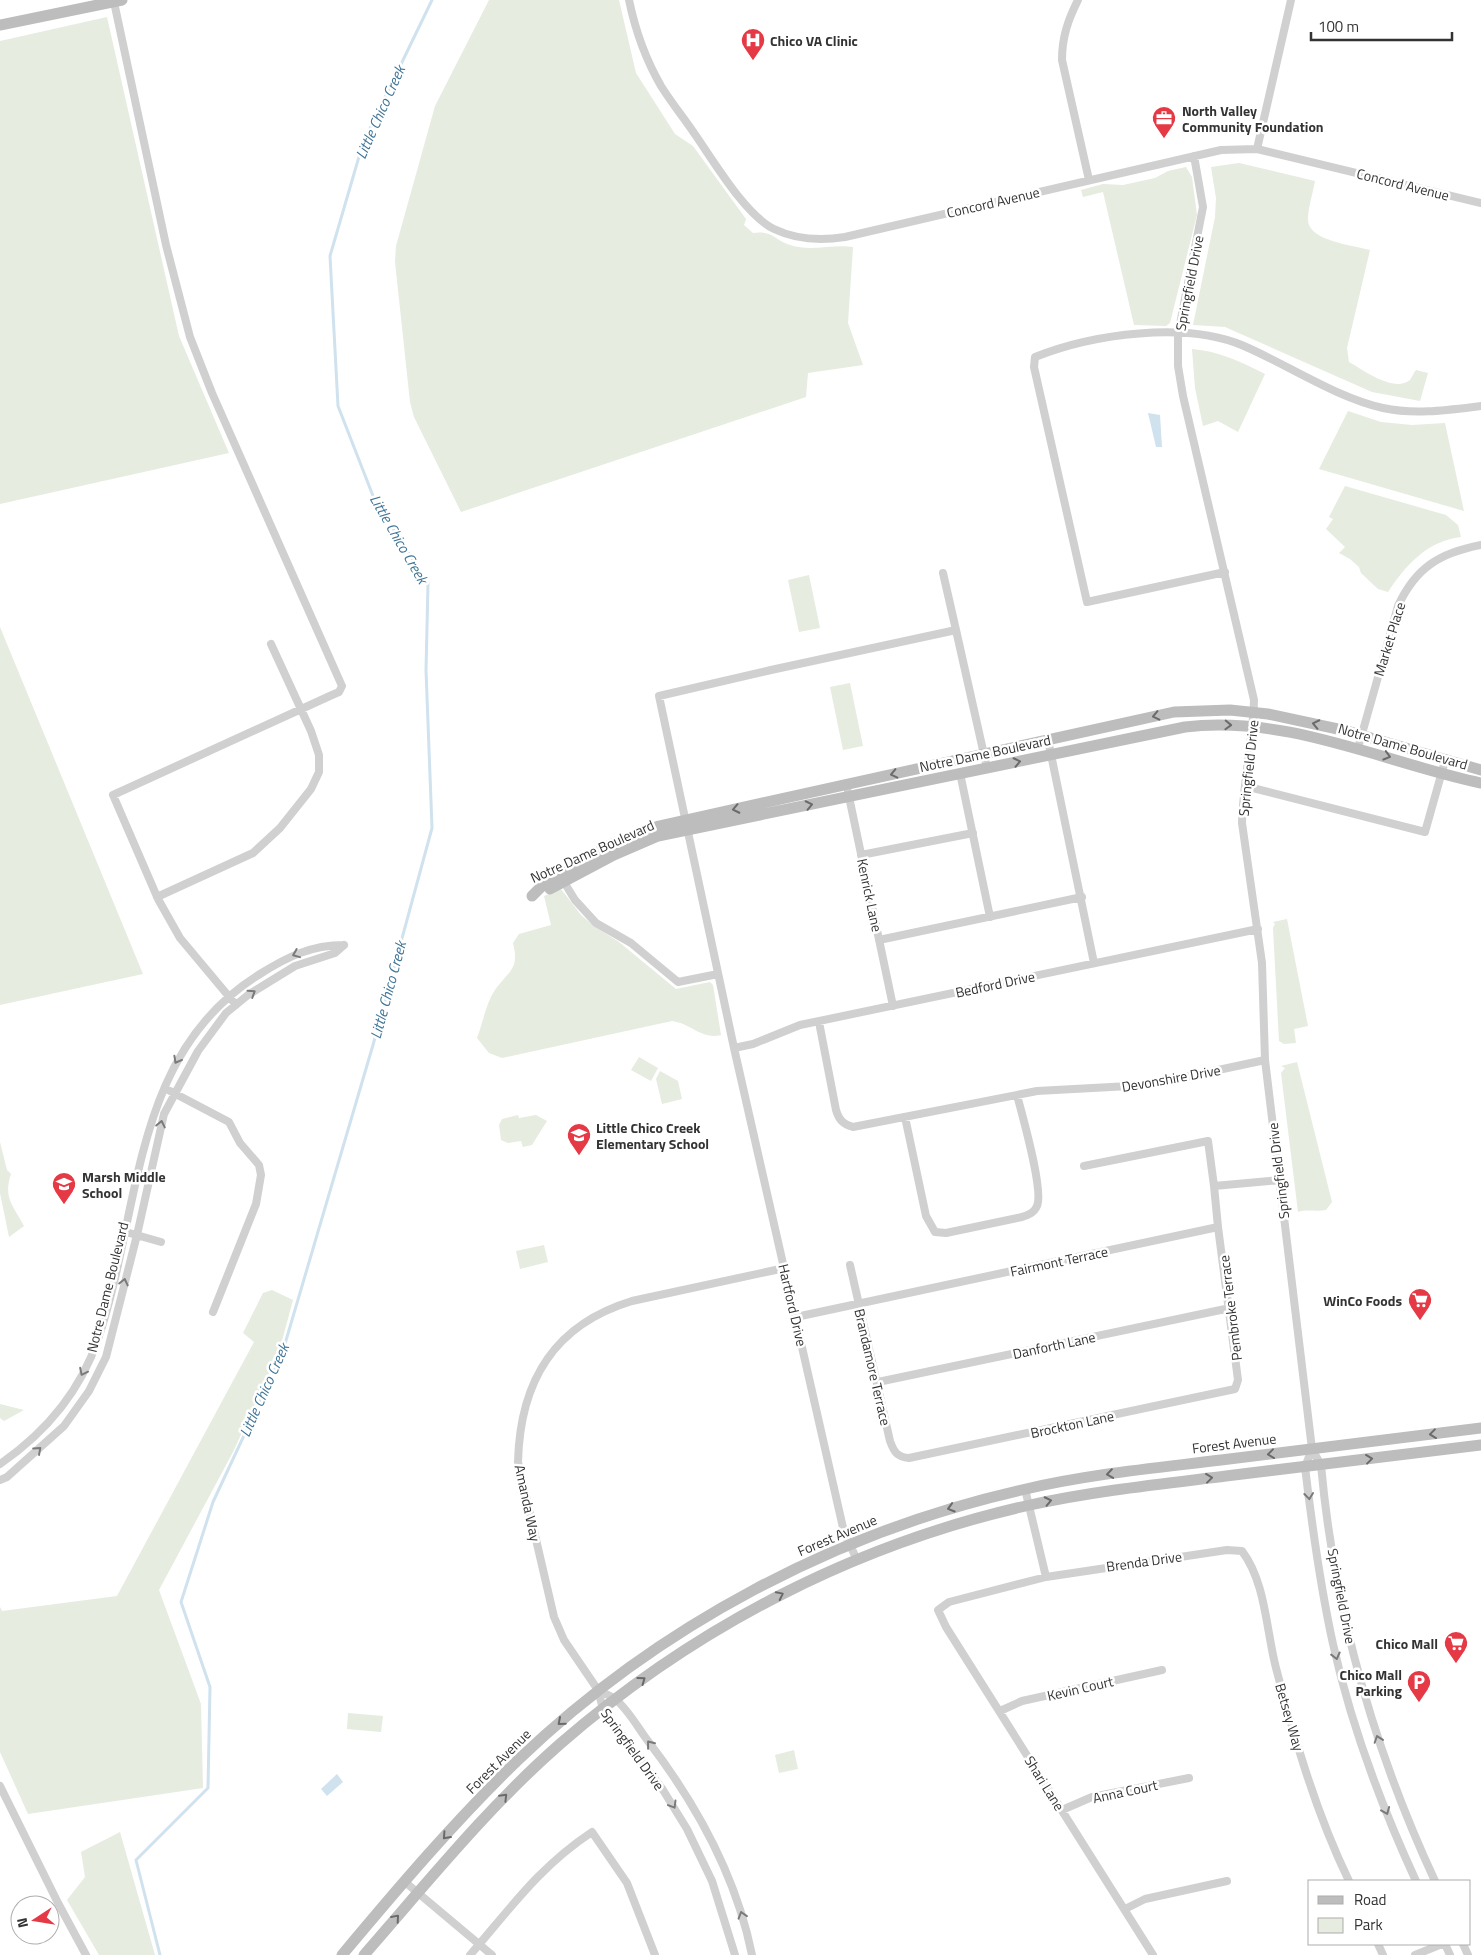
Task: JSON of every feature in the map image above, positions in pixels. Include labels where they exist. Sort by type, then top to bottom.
[{"type":"street","name":"Concord Avenue","points":[[628,0],[642,45],[661,86],[754,215],[773,229],[800,238],[823,240],[1221,150],[1257,149],[1481,203]]},
{"type":"street","points":[[1078,0],[1066,24],[1062,43],[1062,60],[1089,180]]},
{"type":"street","points":[[1257,149],[1291,0]]},
{"type":"street","points":[[0,25],[118,1],[166,245],[190,337],[212,393],[342,686],[339,692],[301,710],[113,794],[158,897],[180,938],[236,1005]]},
{"type":"street","name":"Springfield Drive","points":[[1194,156],[1202,194],[1203,213],[1178,334],[1178,366],[1181,388],[1251,681],[1253,726],[1244,786],[1242,823],[1262,963],[1265,1060],[1312,1448],[1321,1465],[1330,1532],[1355,1661],[1386,1764],[1404,1813],[1435,1880]]},
{"type":"street","points":[[1225,572],[1086,602],[1034,367],[1035,357],[1054,350],[1128,335],[1153,332],[1213,337],[1234,342],[1360,401],[1382,408],[1404,411],[1435,411],[1481,406]]},
{"type":"street","name":"Market Place","points":[[1358,748],[1393,622],[1404,592],[1415,577],[1438,558],[1460,549],[1481,545]]},
{"type":"street","points":[[943,573],[987,768]]},
{"type":"street","name":"Hartford Drive","points":[[857,1560],[844,1532],[734,1048],[659,696],[956,630]]},
{"type":"street","points":[[158,897],[253,853],[274,835],[311,789],[319,772],[319,755],[271,644]]},
{"type":"street","name":"Notre Dame Boulevard","points":[[562,879],[639,843],[686,825],[847,785],[1174,712],[1230,710],[1253,712],[1362,735],[1481,783]]},
{"type":"street","name":"Notre Dame Boulevard","points":[[686,825],[849,797],[1051,754],[1185,727],[1210,724],[1253,726],[1293,732],[1444,767],[1481,770]]},
{"type":"street","points":[[1048,740],[1082,897],[1094,963]]},
{"type":"street","points":[[1244,786],[1424,832],[1444,767]]},
{"type":"street","points":[[960,773],[990,917]]},
{"type":"street","name":"Kenrick Lane","points":[[847,785],[893,1006]]},
{"type":"street","points":[[861,855],[973,833]]},
{"type":"street","points":[[562,879],[574,900],[596,923],[631,943],[678,982],[718,974]]},
{"type":"street","points":[[879,940],[1082,897]]},
{"type":"street","name":"Bedford Drive","points":[[734,1048],[753,1044],[800,1025],[1258,929]]},
{"type":"street","name":"Notre Dame Boulevard","points":[[0,1464],[19,1451],[62,1409],[82,1376],[98,1340],[126,1232],[146,1135],[164,1087],[178,1058],[196,1031],[228,996],[246,982],[296,953],[323,945],[344,945],[335,953],[294,966],[226,1012],[198,1050],[164,1114],[137,1235],[106,1357],[89,1391],[64,1426],[0,1480]]},
{"type":"street","name":"Devonshire Drive","points":[[818,1022],[838,1118],[844,1124],[853,1127],[1037,1091],[1148,1085],[1265,1060]]},
{"type":"street","points":[[164,1087],[229,1122],[240,1143],[259,1165],[261,1175],[256,1204],[213,1312]]},
{"type":"street","points":[[905,1117],[926,1216],[935,1232],[946,1233],[1022,1217],[1031,1213],[1037,1206],[1038,1187],[1017,1095]]},
{"type":"street","points":[[1084,1166],[1208,1140],[1218,1227]]},
{"type":"street","points":[[1214,1186],[1279,1180]]},
{"type":"street","name":"Fairmont Terrace","points":[[796,1317],[1218,1227]]},
{"type":"street","name":"Pembroke Terrace","points":[[1218,1227],[1238,1380],[1235,1389]]},
{"type":"street","points":[[126,1232],[161,1242]]},
{"type":"street","name":"Brandamore Terrace","points":[[850,1265],[893,1451],[900,1458],[909,1458]]},
{"type":"street","name":"Amanda Way","points":[[598,1690],[564,1640],[554,1617],[528,1512],[518,1462],[519,1433],[528,1394],[538,1372],[562,1339],[608,1308],[785,1268]]},
{"type":"street","name":"Danforth Lane","points":[[878,1382],[1230,1308]]},
{"type":"street","name":"Brockton Lane","points":[[909,1458],[1225,1393],[1235,1389]]},
{"type":"street","name":"Forest Avenue","points":[[342,1955],[405,1882],[519,1759],[598,1690],[723,1606],[850,1544],[937,1513],[1025,1489],[1112,1473],[1481,1428]]},
{"type":"street","points":[[364,1955],[506,1795],[559,1745],[603,1709],[677,1654],[732,1620],[775,1597],[857,1560],[933,1532],[1029,1506],[1112,1490],[1481,1445]]},
{"type":"street","name":"Springfield Drive","points":[[1312,1448],[1305,1467],[1321,1584],[1346,1694],[1377,1788],[1416,1880]]},
{"type":"street","points":[[1025,1489],[1046,1577]]},
{"type":"street","name":"Brenda Drive","points":[[938,1610],[949,1602],[1046,1577],[1217,1551],[1242,1551]]},
{"type":"street","name":"Betsey Way","points":[[1242,1551],[1251,1563],[1257,1579],[1275,1665],[1293,1732],[1315,1800],[1348,1880]]},
{"type":"street","name":"Shari Lane","points":[[938,1610],[946,1627],[1153,1955]]},
{"type":"street","name":"Kevin Court","points":[[1000,1711],[1022,1701],[1162,1670]]},
{"type":"street","name":"Springfield Drive","points":[[598,1690],[616,1700],[685,1793],[709,1834],[738,1902],[752,1955]]},
{"type":"street","name":"Springfield Drive","points":[[598,1690],[603,1709],[664,1790],[687,1829],[712,1881],[735,1955]]},
{"type":"street","name":"Anna Court","points":[[1062,1810],[1092,1798],[1189,1778]]},
{"type":"street","points":[[0,1786],[86,1955]]},
{"type":"street","points":[[470,1955],[544,1869],[568,1848],[592,1832],[627,1884],[655,1955]]},
{"type":"street","points":[[1124,1909],[1145,1899],[1227,1881]]},
{"type":"street","points":[[405,1882],[492,1955]]},
{"type":"street","points":[[1414,1955],[1440,1945]]},
{"type":"green space","points":[[489,0],[619,0],[636,73],[675,134],[693,146],[746,219],[744,225],[753,233],[769,234],[785,243],[798,247],[853,247],[848,323],[863,365],[808,373],[806,397],[461,512],[414,417],[410,402],[395,262],[396,246],[435,106]]},
{"type":"green space","points":[[107,17],[179,336],[229,453],[0,504],[0,41]]},
{"type":"green space","points":[[1239,163],[1315,181],[1308,214],[1310,226],[1315,232],[1332,241],[1370,250],[1347,348],[1349,362],[1370,375],[1396,384],[1410,380],[1416,370],[1428,373],[1420,401],[1372,392],[1225,327],[1193,325],[1215,217],[1216,198],[1211,167]]},
{"type":"green space","points":[[1186,167],[1192,177],[1197,215],[1170,323],[1166,326],[1134,325],[1103,192],[1083,197],[1081,190],[1103,184],[1123,185],[1155,178],[1168,171]]},
{"type":"green space","points":[[1192,349],[1221,355],[1265,374],[1238,432],[1218,421],[1203,426],[1195,388]]},
{"type":"green space","points":[[1348,411],[1381,422],[1412,425],[1445,423],[1464,511],[1319,469]]},
{"type":"green space","points":[[1345,486],[1446,515],[1458,525],[1461,537],[1438,543],[1418,556],[1388,592],[1378,589],[1361,573],[1359,567],[1339,553],[1345,547],[1326,529],[1333,519],[1329,517]]},
{"type":"green space","points":[[809,575],[820,628],[799,632],[788,580]]},
{"type":"green space","points":[[0,627],[143,974],[0,1005]]},
{"type":"green space","points":[[850,683],[863,746],[843,750],[830,687]]},
{"type":"green space","points":[[561,889],[581,915],[619,942],[676,989],[710,982],[713,985],[721,1035],[708,1035],[672,1021],[502,1058],[489,1053],[477,1038],[492,995],[514,965],[515,952],[513,943],[519,934],[551,925],[544,896]]},
{"type":"green space","points":[[1287,919],[1308,1026],[1294,1029],[1296,1043],[1284,1044],[1279,1041],[1273,928],[1275,924],[1273,922]]},
{"type":"green space","points":[[639,1057],[658,1068],[651,1081],[631,1070]]},
{"type":"green space","points":[[1297,1062],[1332,1202],[1326,1210],[1298,1212],[1281,1073],[1285,1068],[1281,1066]]},
{"type":"green space","points":[[660,1071],[678,1081],[682,1099],[662,1104],[656,1079]]},
{"type":"green space","points":[[518,1115],[519,1118],[536,1115],[547,1121],[532,1145],[523,1147],[521,1141],[508,1143],[501,1140],[499,1125],[502,1119]]},
{"type":"green space","points":[[0,1142],[7,1170],[11,1174],[8,1189],[10,1201],[24,1226],[9,1237],[0,1193]]},
{"type":"green space","points":[[544,1245],[548,1262],[520,1269],[516,1251]]},
{"type":"green space","points":[[272,1290],[293,1300],[279,1352],[233,1452],[159,1590],[201,1704],[203,1788],[28,1814],[0,1752],[0,1607],[2,1611],[117,1596],[254,1342],[243,1333],[263,1293]]},
{"type":"green space","points":[[0,1404],[24,1410],[4,1421],[0,1418]]},
{"type":"green space","points":[[348,1713],[383,1716],[381,1732],[347,1729]]},
{"type":"green space","points":[[794,1750],[798,1769],[779,1773],[775,1755]]},
{"type":"green space","points":[[120,1832],[155,1955],[99,1955],[67,1900],[85,1877],[81,1852]]},
{"type":"water","points":[[1148,413],[1160,415],[1162,447],[1156,447]]},
{"type":"water","points":[[337,1774],[343,1782],[327,1796],[321,1789]]},
{"type":"waterway","name":"Little Chico Creek","points":[[160,1955],[136,1860],[208,1788],[210,1687],[181,1602],[213,1502],[282,1354],[373,1045],[432,828],[426,670],[428,583],[375,501],[338,406],[330,256],[363,143],[432,0]]},
{"type":"place","name":"Chico VA Clinic","points":[[753,61]]},
{"type":"place","name":"North Valley Community Foundation","points":[[1164,139]]},
{"type":"place","name":"Little Chico Creek Elementary School","points":[[579,1156]]},
{"type":"place","name":"Marsh Middle School","points":[[64,1205]]},
{"type":"place","name":"WinCo Foods","points":[[1420,1321]]},
{"type":"place","name":"Chico Mall","points":[[1456,1664]]},
{"type":"place","name":"Chico Mall Parking","points":[[1419,1703]]}]
